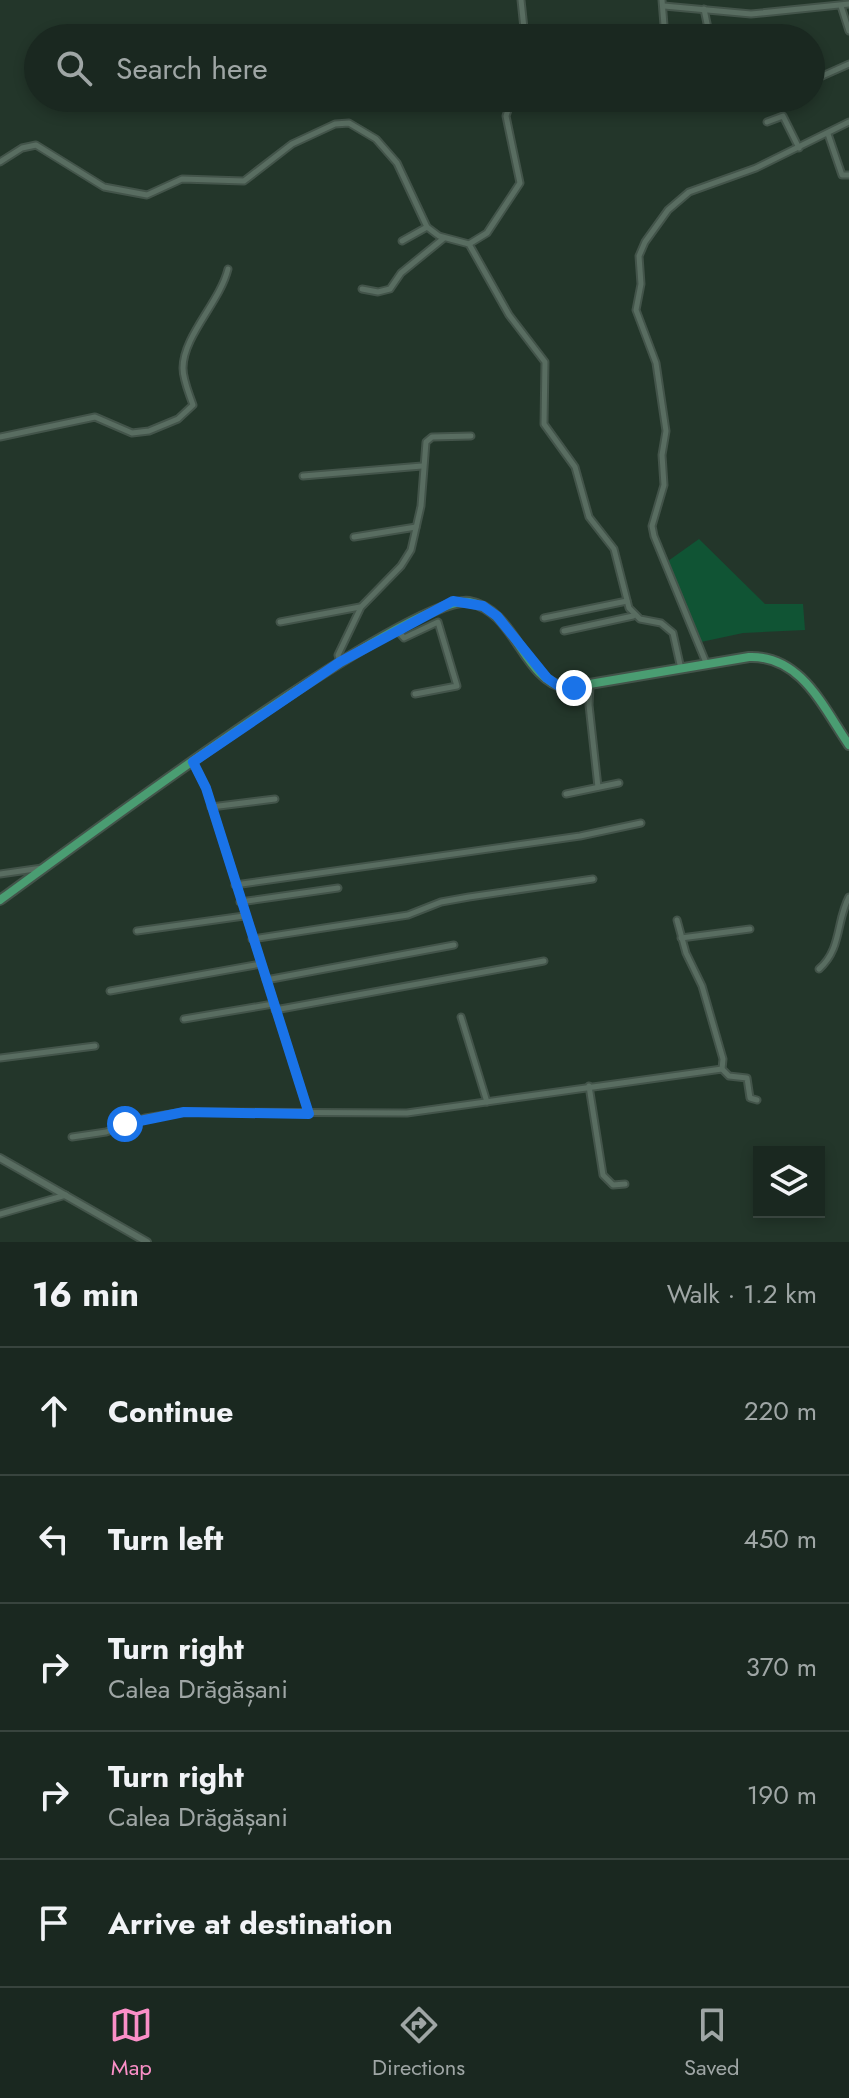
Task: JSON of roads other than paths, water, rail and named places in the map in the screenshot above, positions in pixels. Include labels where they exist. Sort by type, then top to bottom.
[{"type":"main road","points":[[0,900],[340,662],[438,607],[468,601],[483,606],[497,616],[552,683],[566,688],[760,657],[786,665],[801,676],[849,745]]},
{"type":"street","points":[[521,0],[524,24]]},
{"type":"street","points":[[664,24],[663,3],[719,13],[751,14],[849,4]]},
{"type":"street","points":[[841,6],[849,31]]},
{"type":"street","points":[[704,8],[707,24]]},
{"type":"street","points":[[825,75],[849,64]]},
{"type":"street","points":[[469,244],[487,233],[520,183],[507,112]]},
{"type":"street","points":[[767,122],[783,116],[799,148]]},
{"type":"street","points":[[707,665],[652,526],[665,478],[662,455],[665,419],[654,355],[638,320],[639,256],[655,226],[689,192],[799,148],[849,122]]},
{"type":"street","points":[[0,162],[22,148],[36,145],[104,187],[147,195],[182,179],[244,181],[292,144],[335,124],[349,123],[376,139],[397,163],[427,227],[445,237],[469,244],[509,315],[545,362],[544,424],[579,473],[589,517],[614,549],[627,601],[634,615]]},
{"type":"street","points":[[828,134],[842,175],[849,175]]},
{"type":"street","points":[[402,241],[427,227]]},
{"type":"street","points":[[362,289],[378,292],[390,289],[401,273],[445,237]]},
{"type":"street","points":[[0,437],[95,417],[132,433],[149,431],[188,412],[193,405],[185,378],[185,358],[216,302],[228,269]]},
{"type":"street","points":[[340,662],[338,655],[361,607],[408,558],[424,489],[422,466],[426,442],[432,437],[471,436]]},
{"type":"street","points":[[303,476],[422,466]]},
{"type":"street","points":[[354,537],[416,527]]},
{"type":"street","points":[[544,618],[627,601]]},
{"type":"street","points":[[280,622],[361,607]]},
{"type":"street","points":[[564,631],[634,615],[661,623],[673,633],[681,669]]},
{"type":"street","points":[[397,630],[404,638],[438,622],[449,653],[457,686],[415,694]]},
{"type":"street","points":[[590,686],[589,705],[598,787]]},
{"type":"street","points":[[193,762],[211,807],[309,1114]]},
{"type":"street","points":[[566,794],[619,783]]},
{"type":"street","points":[[211,807],[275,799]]},
{"type":"street","points":[[235,885],[580,836],[641,823]]},
{"type":"street","points":[[0,874],[46,867]]},
{"type":"street","points":[[252,939],[408,915],[441,902],[469,897],[593,879]]},
{"type":"street","points":[[240,902],[338,888]]},
{"type":"street","points":[[819,969],[828,961],[836,943],[849,897]]},
{"type":"street","points":[[137,931],[244,916]]},
{"type":"street","points":[[677,920],[681,938],[705,994],[723,1059],[722,1069]]},
{"type":"street","points":[[681,938],[750,929]]},
{"type":"street","points":[[266,980],[454,945]]},
{"type":"street","points":[[184,1019],[275,1007],[544,961]]},
{"type":"street","points":[[110,991],[261,964]]},
{"type":"street","points":[[461,1017],[487,1102]]},
{"type":"street","points":[[0,1058],[95,1046]]},
{"type":"street","points":[[72,1137],[106,1132],[145,1118],[184,1112],[407,1113],[722,1069]]},
{"type":"street","points":[[722,1069],[729,1076],[747,1078],[750,1098],[757,1100]]},
{"type":"street","points":[[589,1086],[603,1175],[613,1185],[625,1184]]},
{"type":"street","points":[[0,1158],[147,1242]]},
{"type":"street","points":[[0,1214],[66,1195]]}]
